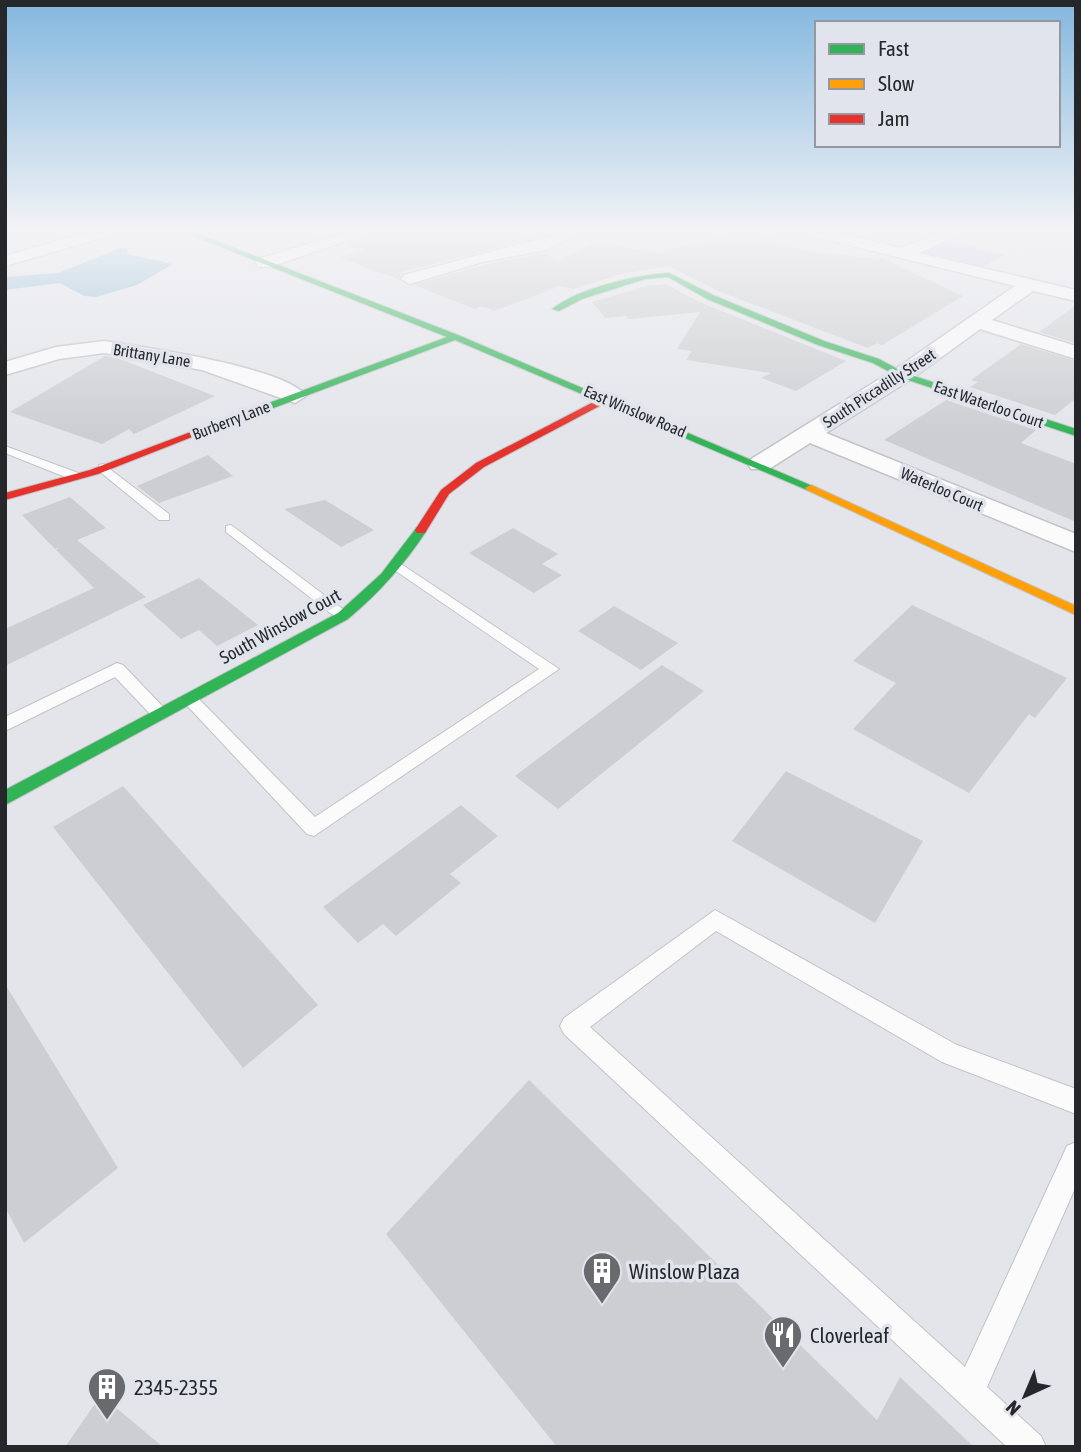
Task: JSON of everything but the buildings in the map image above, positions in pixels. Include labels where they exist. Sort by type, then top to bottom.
[{"type":"street","name":"East Winslow Road","points":[[356,299],[605,398],[760,464],[1076,611]]},
{"type":"street","name":"East Waterloo Court","points":[[556,309],[576,299]]},
{"type":"street","name":"East Waterloo Court","points":[[712,299],[876,361],[902,374],[1076,433]]},
{"type":"street","name":"South Piccadilly Street","points":[[760,464],[902,374],[1010,299]]},
{"type":"street","points":[[978,321],[1076,353]]},
{"type":"street","name":"Burberry Lane","points":[[5,497],[103,468],[455,337]]},
{"type":"street","name":"Brittany Lane","points":[[5,369],[56,354],[104,347],[205,364],[267,383],[295,396]]},
{"type":"street","name":"South Winslow Court","points":[[5,798],[343,616],[372,593],[398,566],[432,508],[460,478],[605,398]]},
{"type":"street","name":"Waterloo Court","points":[[809,434],[1076,544]]},
{"type":"lane","points":[[6,449],[77,477]]},
{"type":"lane","points":[[103,468],[164,517]]},
{"type":"lane","points":[[231,529],[343,616]]},
{"type":"lane","points":[[188,699],[314,828],[551,669],[398,566]]},
{"type":"lane","points":[[5,725],[117,669],[160,715]]},
{"type":"lane","points":[[1030,1447],[572,1026],[715,919],[950,1054],[1076,1102]]},
{"type":"lane","points":[[970,1393],[1076,1155]]},
{"type":"traffic: fast","points":[[358,299],[455,337],[811,488]]},
{"type":"traffic: fast","points":[[556,309],[576,299]]},
{"type":"traffic: fast","points":[[714,299],[821,343],[876,361],[902,375],[1076,433]]},
{"type":"traffic: fast","points":[[192,435],[455,337]]},
{"type":"traffic: fast","points":[[5,798],[343,616],[386,576],[421,530]]},
{"type":"traffic: slow","points":[[811,488],[1076,611]]},
{"type":"traffic: jam","points":[[421,530],[445,492],[480,465],[605,399]]},
{"type":"traffic: jam","points":[[5,497],[94,472],[192,435]]},
{"type":"place","name":"Winslow Plaza","points":[[602,1305]]},
{"type":"place","name":"Cloverleaf","points":[[783,1369]]},
{"type":"place","name":"2345-2355","points":[[107,1421]]}]
